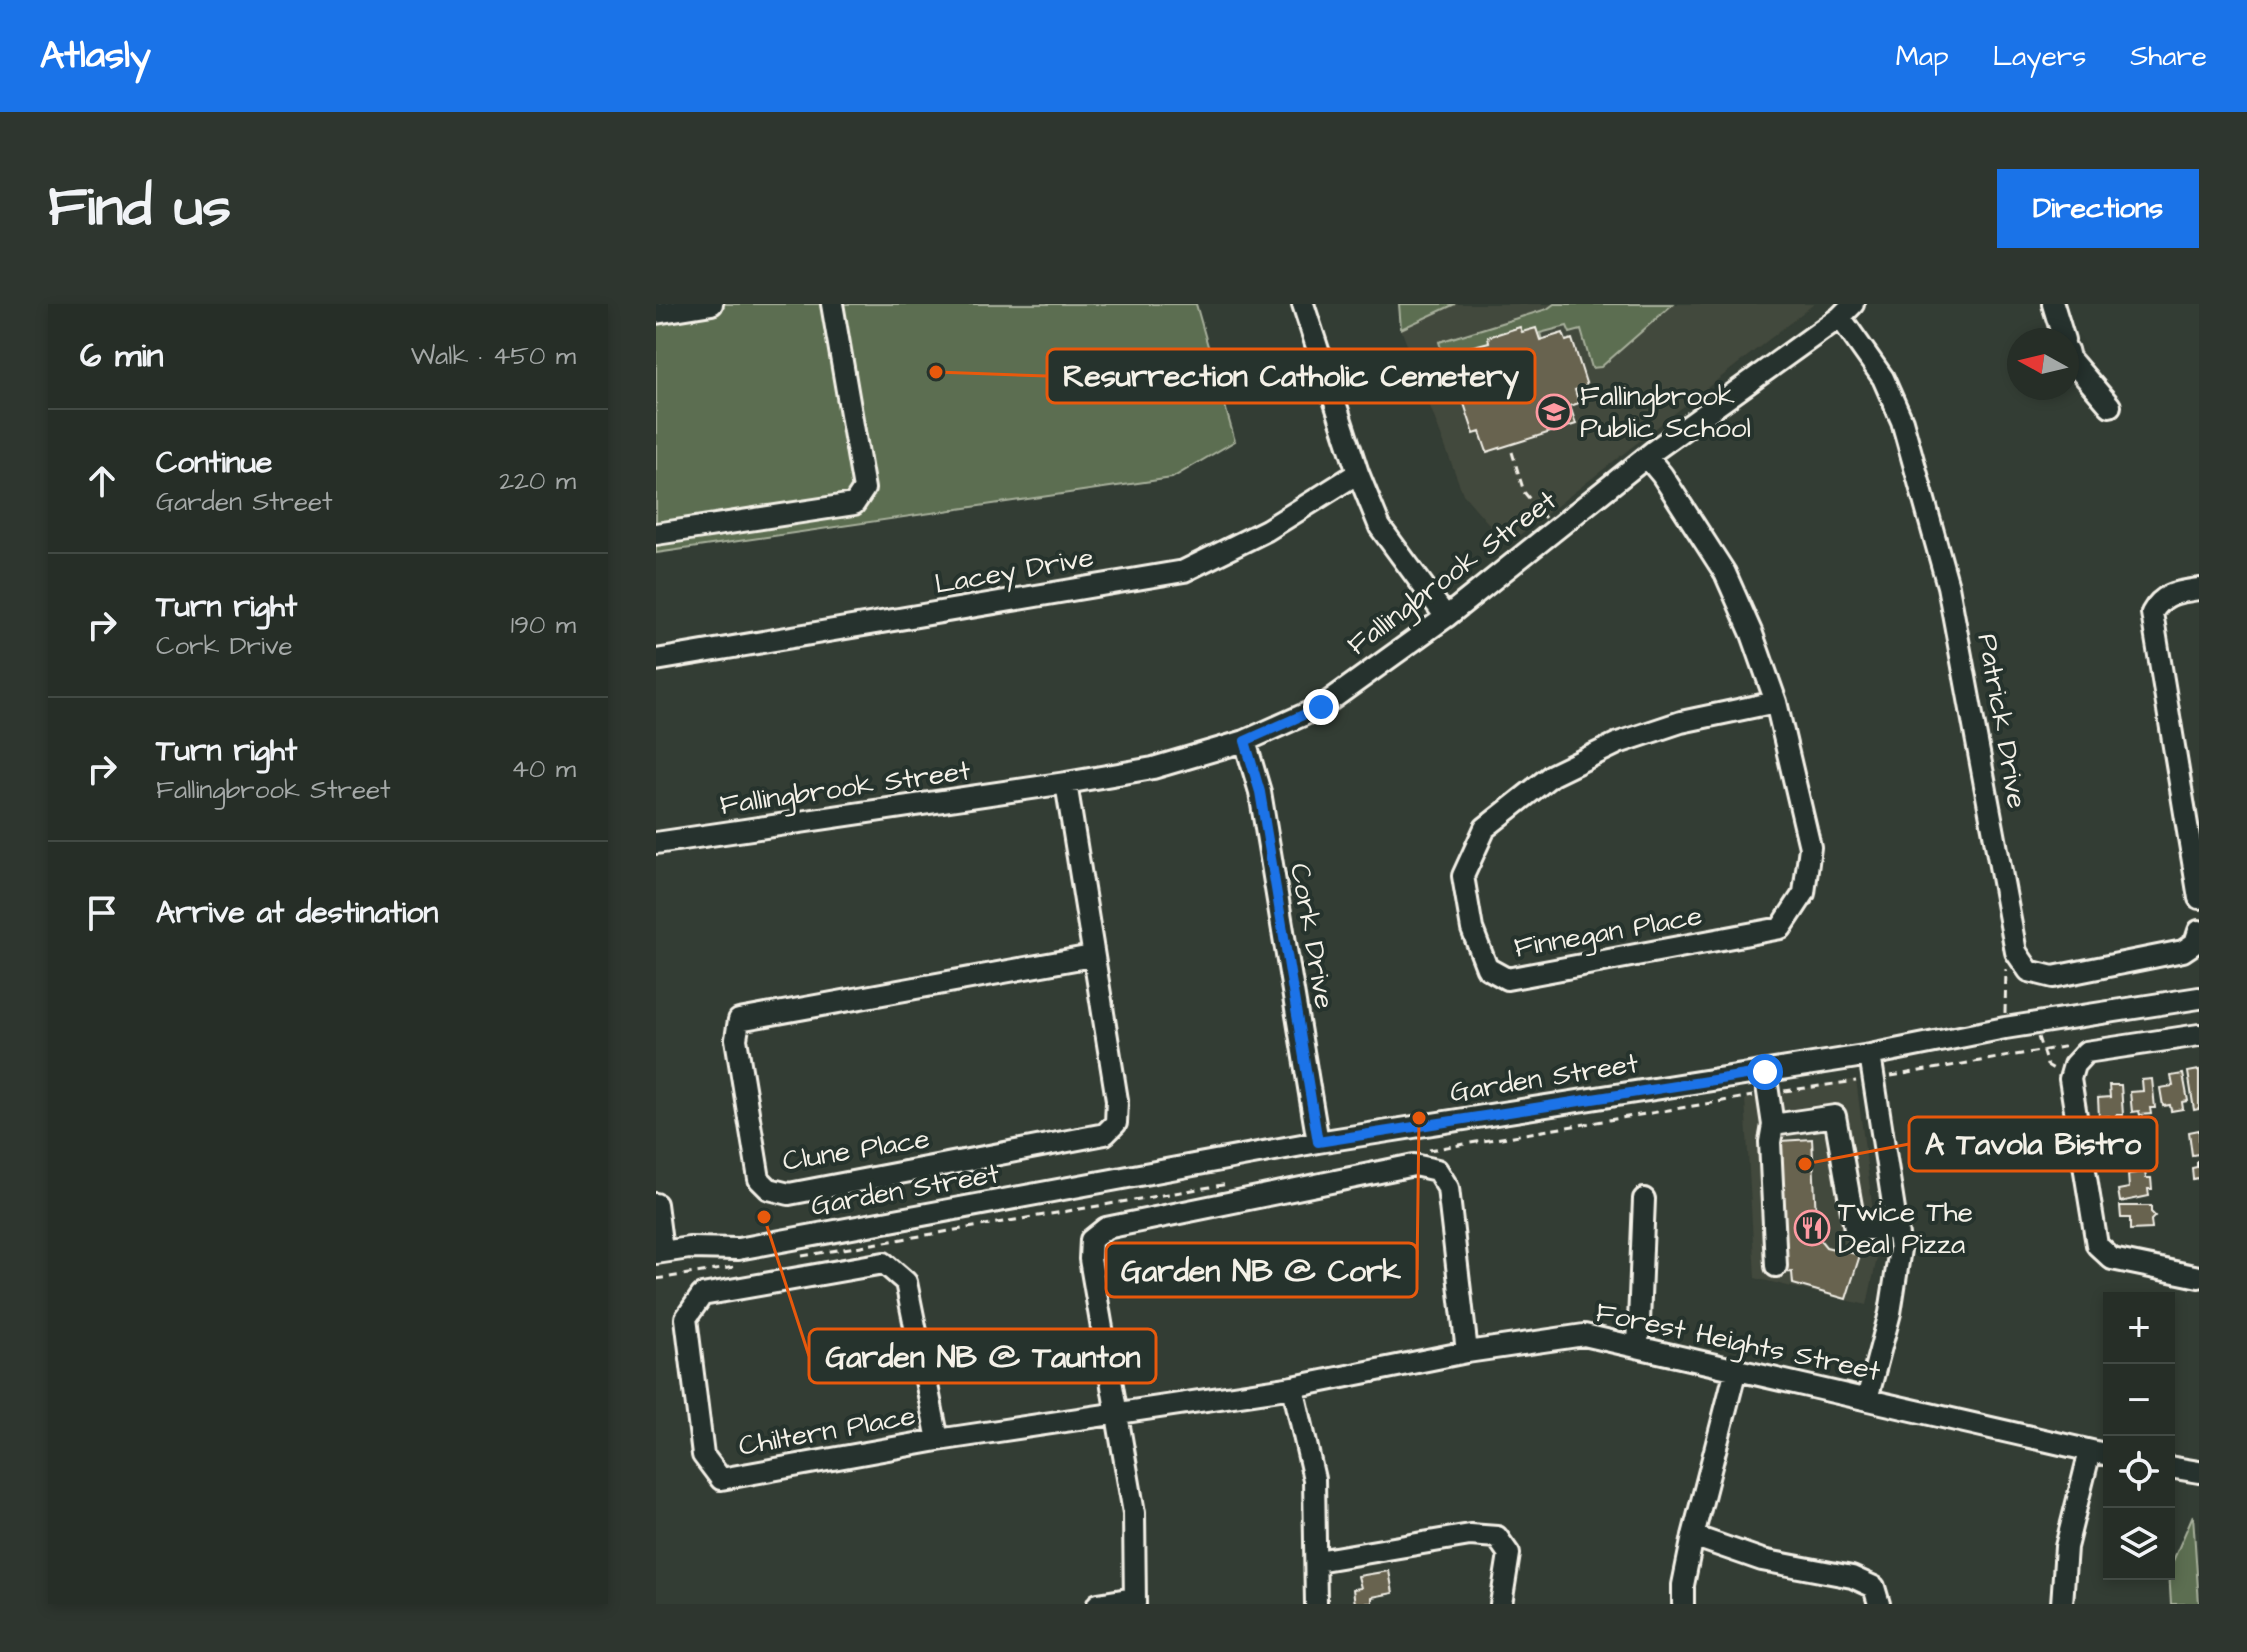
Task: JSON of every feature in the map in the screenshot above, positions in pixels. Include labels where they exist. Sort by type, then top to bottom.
[{"type":"street","points":[[656,313],[712,304]]},
{"type":"street","points":[[656,534],[854,504],[864,489],[832,304]]},
{"type":"street","points":[[1303,304],[1358,473],[1380,527],[1446,617]]},
{"type":"street","points":[[2053,304],[2060,328]]},
{"type":"street","name":"Fallingbrook Street","points":[[656,843],[1153,768],[1245,741],[1321,707],[1446,617],[1647,457],[1847,310]]},
{"type":"street","name":"Patrick Drive","points":[[1847,310],[1902,421],[1948,586],[2016,952]]},
{"type":"street","points":[[2079,370],[2110,406]]},
{"type":"street","name":"Finnegan Place","points":[[1647,457],[1662,475],[1725,573],[1752,634],[1776,702],[1810,847],[1804,893],[1781,928],[1507,979],[1487,968],[1472,929],[1463,876],[1485,828],[1552,775],[1618,743],[1681,722],[1776,702]]},
{"type":"street","name":"Lacey Drive","points":[[656,660],[1184,571],[1267,530],[1358,473]]},
{"type":"street","points":[[2199,589],[2180,591],[2159,601],[2152,613],[2199,898]]},
{"type":"street","name":"Cork Drive","points":[[1245,741],[1260,792],[1318,1142]]},
{"type":"street","name":"Clune Place","points":[[1066,783],[1117,1100],[1116,1123],[1105,1134],[789,1194],[769,1189],[759,1179],[736,1039],[739,1020],[1092,956]]},
{"type":"street","points":[[2016,952],[2029,971],[2053,977],[2183,951],[2195,943],[2199,931]]},
{"type":"street","name":"Garden Street","points":[[658,1249],[738,1249],[1318,1142],[1870,1055],[2005,1028],[2199,998]]},
{"type":"street","points":[[2199,1035],[2086,1052],[2074,1065],[2070,1079],[2097,1245],[2112,1259],[2199,1277]]},
{"type":"street","points":[[1867,1399],[1890,1313],[1900,1249],[1870,1055]]},
{"type":"street","points":[[1765,1072],[1773,1125],[1770,1142],[1776,1266]]},
{"type":"street","points":[[1773,1125],[1835,1116],[1855,1229],[1897,1229]]},
{"type":"street","points":[[1098,1604],[1134,1601],[1134,1513],[1090,1259],[1091,1240],[1106,1228],[1414,1165],[1437,1170],[1448,1188],[1467,1352]]},
{"type":"street","points":[[1638,1346],[1644,1199]]},
{"type":"street","points":[[656,1204],[658,1249]]},
{"type":"street","name":"Chiltern Place","points":[[938,1440],[906,1282],[884,1263],[702,1295],[686,1318],[703,1455],[721,1479],[938,1440],[1116,1413]]},
{"type":"street","name":"Forest Heights Street","points":[[1116,1413],[1293,1387],[1467,1352],[1584,1335],[2100,1453]]},
{"type":"street","points":[[1683,1604],[1683,1585],[1693,1536],[1736,1369]]},
{"type":"street","points":[[1293,1387],[1314,1479],[1316,1604]]},
{"type":"street","points":[[2062,1604],[2066,1547],[2100,1453]]},
{"type":"street","points":[[2175,1468],[2199,1472]]},
{"type":"street","points":[[1317,1561],[1470,1535],[1497,1537],[1509,1554],[1501,1604]]},
{"type":"street","points":[[1693,1536],[1762,1560],[1852,1577],[1874,1587],[1879,1604]]},
{"type":"path","points":[[1512,452],[1524,492],[1555,530]]},
{"type":"path","points":[[2005,1028],[2004,972],[2016,952]]},
{"type":"path","points":[[2034,1024],[2047,1065],[2070,1079]]},
{"type":"shaded area","name":"Fallingbrook Public School","points":[[1455,304],[1814,304],[1507,545],[1463,494],[1401,329]]},
{"type":"shaded area","points":[[1856,1079],[1876,1235],[1877,1258],[1867,1305],[1755,1278],[1745,1099]]},
{"type":"green space","points":[[656,304],[1196,304],[1235,441],[1172,478],[656,553]]},
{"type":"green space","points":[[1399,304],[1455,304],[1401,329]]},
{"type":"green space","points":[[1554,304],[1673,304],[1601,367],[1592,368],[1581,330],[1570,333],[1567,326],[1540,333],[1544,348],[1447,367],[1439,342],[1547,309]]},
{"type":"green space","points":[[2193,1515],[2199,1604],[2171,1604],[2170,1580],[2175,1580],[2175,1556]]},
{"type":"building","points":[[1520,327],[1522,332],[1536,328],[1540,340],[1563,333],[1566,341],[1572,339],[1587,386],[1575,390],[1579,403],[1570,406],[1576,424],[1487,452],[1480,432],[1474,434],[1454,373],[1458,372],[1451,352],[1489,342],[1488,337]]},
{"type":"building","points":[[2199,1070],[2199,1109],[2194,1110],[2188,1072]]},
{"type":"building","points":[[2183,1074],[2188,1101],[2182,1102],[2183,1109],[2171,1111],[2170,1105],[2163,1106],[2160,1088],[2173,1086],[2171,1076]]},
{"type":"building","points":[[2152,1079],[2155,1108],[2150,1108],[2151,1114],[2132,1112],[2130,1092],[2143,1091],[2142,1080]]},
{"type":"building","points":[[2109,1085],[2121,1085],[2123,1115],[2116,1115],[2114,1121],[2110,1121],[2109,1116],[2099,1117],[2098,1098],[2110,1097]]},
{"type":"building","points":[[2199,1130],[2199,1154],[2192,1155],[2189,1132]]},
{"type":"building","points":[[1812,1139],[1817,1236],[1826,1247],[1860,1255],[1846,1299],[1793,1284],[1792,1272],[1780,1273],[1773,1150],[1780,1141]]},
{"type":"building","points":[[2197,1161],[2199,1181],[2198,1178],[2193,1179],[2192,1168],[2197,1167]]},
{"type":"building","points":[[2145,1172],[2146,1178],[2151,1178],[2149,1196],[2120,1202],[2118,1190],[2129,1188],[2128,1174]]},
{"type":"building","points":[[2120,1206],[2151,1206],[2155,1216],[2151,1220],[2152,1229],[2130,1230],[2130,1218],[2121,1218]]},
{"type":"building","points":[[1389,1571],[1393,1593],[1372,1597],[1372,1603],[1355,1604],[1353,1589],[1361,1588],[1358,1576]]},
{"type":"place","name":"Resurrection Catholic Cemetery","points":[[936,372]]},
{"type":"place","name":"Fallingbrook Public School","points":[[1554,412]]},
{"type":"place","name":"Garden NB @ Cork","points":[[1419,1118]]},
{"type":"place","name":"A Tavola Bistro","points":[[1805,1164]]},
{"type":"place","name":"Garden NB @ Taunton","points":[[764,1217]]},
{"type":"place","name":"Twice The Deal Pizza","points":[[1812,1228]]},
{"type":"route","points":[[1321,707],[1245,741],[1260,792],[1318,1142],[1765,1072]]}]
